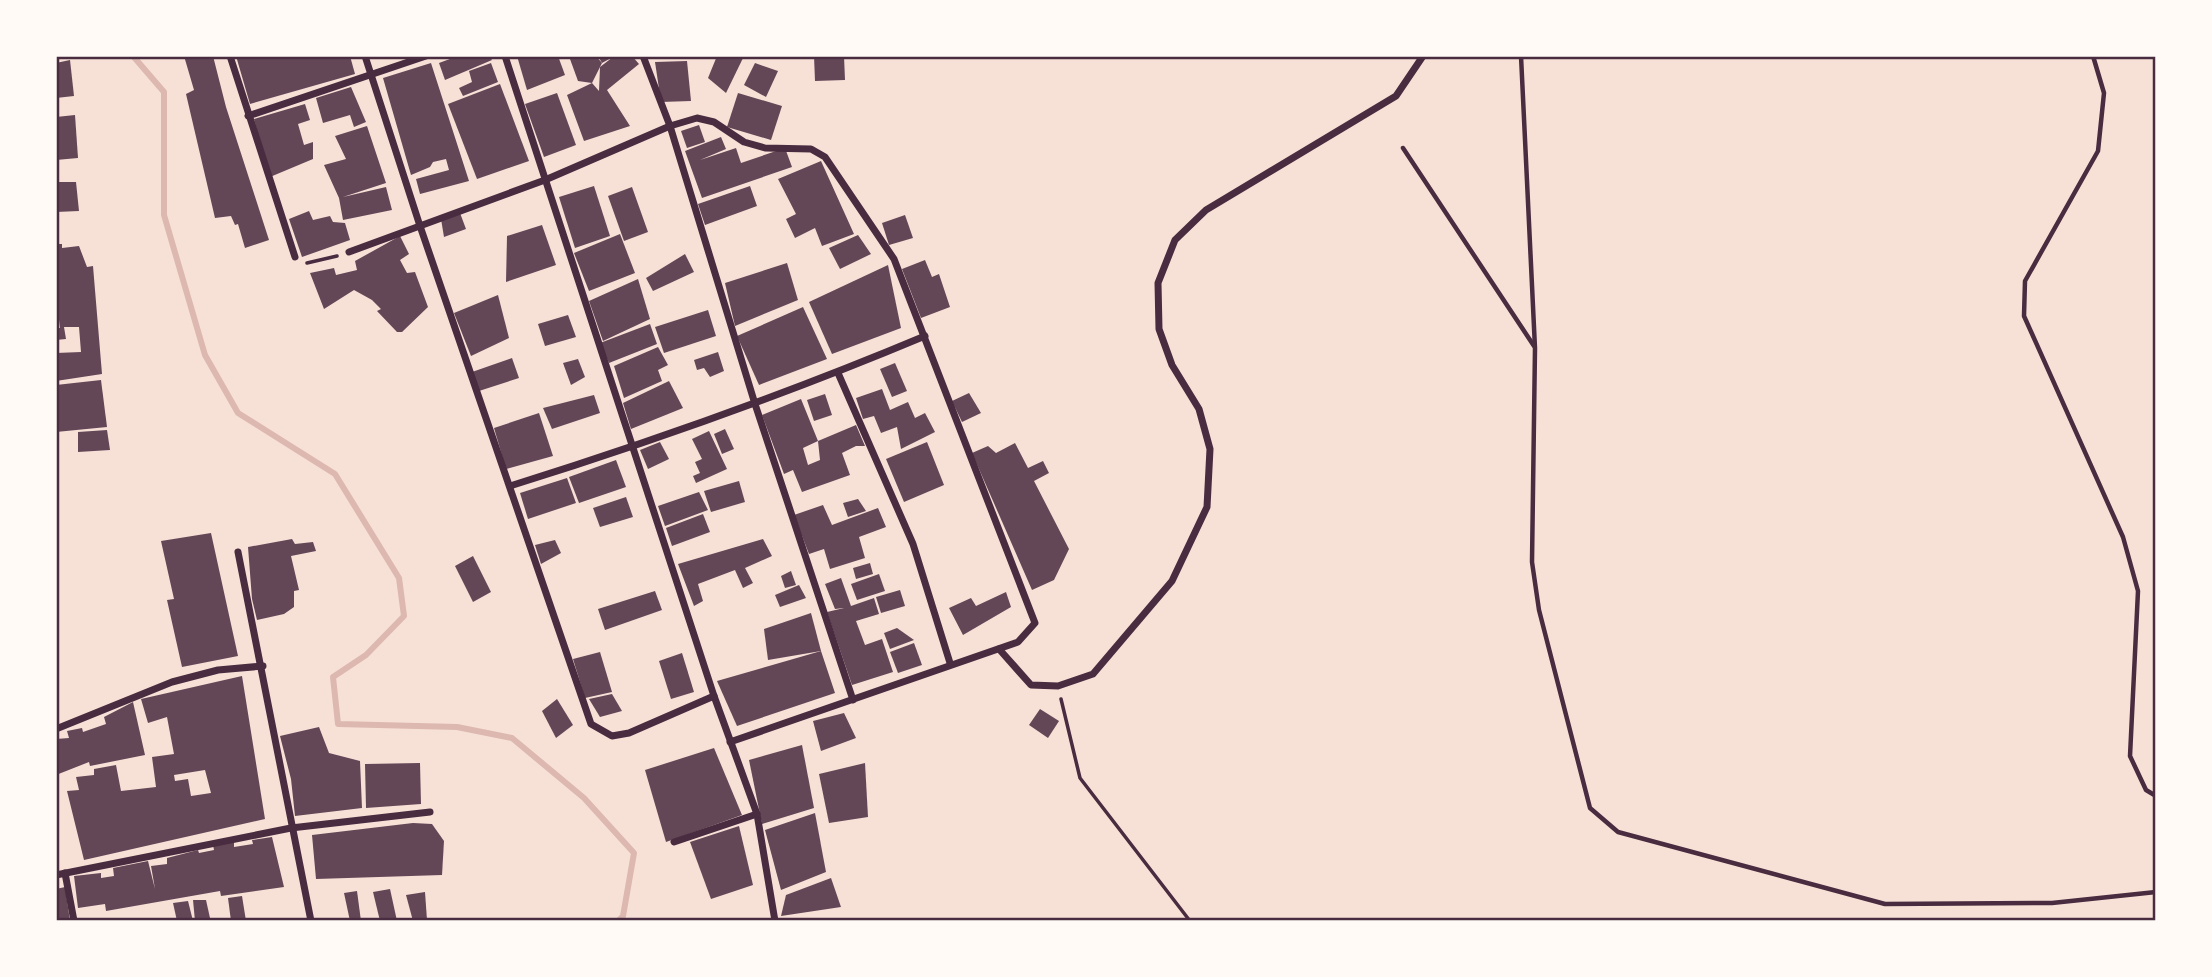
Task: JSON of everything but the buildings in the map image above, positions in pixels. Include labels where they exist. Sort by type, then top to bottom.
[{"type":"street","points":[[230,56],[295,257]]},
{"type":"street","points":[[365,56],[420,226],[591,724],[612,736],[629,733],[714,696]]},
{"type":"street","points":[[248,116],[426,56]]},
{"type":"street","points":[[505,56],[714,696],[757,814],[775,921]]},
{"type":"street","points":[[643,56],[670,126],[755,404],[853,700]]},
{"type":"street","points":[[999,649],[1031,684],[1058,687],[1093,674],[1172,581],[1207,507],[1210,449],[1199,409],[1172,365],[1159,329],[1158,283],[1175,240],[1206,210],[1396,96],[1423,56]]},
{"type":"street","points":[[349,252],[545,180],[670,126],[697,118],[714,122],[744,142],[765,148],[811,149],[825,158],[894,259],[1035,623],[1032,630],[1018,642],[950,663],[730,742]]},
{"type":"street","points":[[510,486],[633,448],[755,404],[925,336]]},
{"type":"street","points":[[838,373],[913,544],[950,663]]},
{"type":"street","points":[[238,552],[311,921]]},
{"type":"street","points":[[56,729],[172,682],[218,670],[262,666]]},
{"type":"street","points":[[56,875],[291,828],[430,812]]},
{"type":"street","points":[[674,842],[757,814]]},
{"type":"street","points":[[65,873],[74,921]]},
{"type":"lane","points":[[1521,56],[1535,348],[1532,562],[1539,610],[1590,808],[1618,832],[1885,904],[2052,903],[2156,892]]},
{"type":"lane","points":[[2093,56],[2104,93],[2098,151],[2025,281],[2024,316],[2123,537],[2135,580],[2138,591],[2130,756],[2146,790],[2156,796]]},
{"type":"lane","points":[[1403,148],[1535,348]]},
{"type":"path","points":[[295,257],[309,264],[349,252]]},
{"type":"path","points":[[1058,687],[1080,778],[1190,921]]},
{"type":"waterway","points":[[133,56],[164,92],[164,215],[205,355],[238,413],[335,474],[399,578],[404,616],[366,655],[333,677],[338,724],[457,727],[512,738],[584,798],[634,853],[623,916],[618,921]]}]
